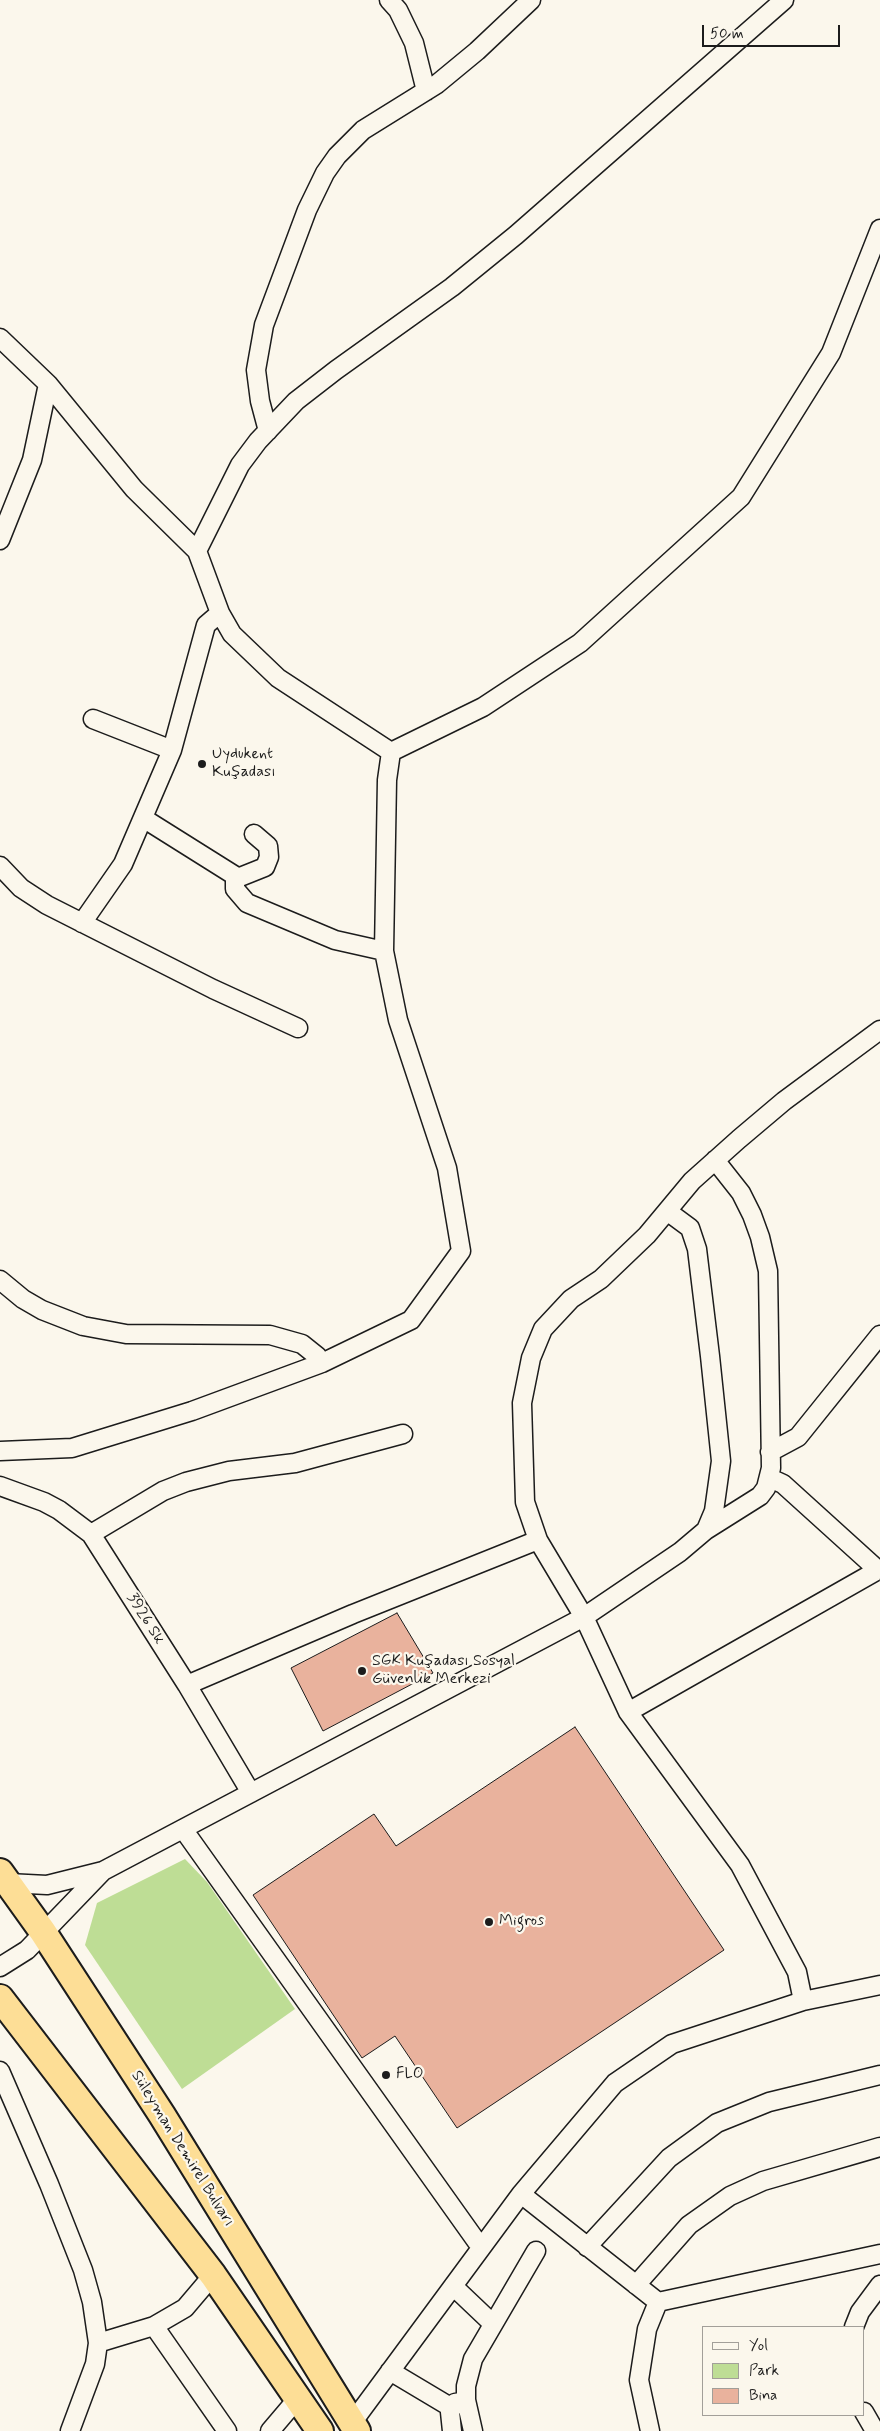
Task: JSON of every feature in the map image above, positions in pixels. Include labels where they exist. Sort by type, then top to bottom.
[{"type":"highway","name":"Süleyman Demirel Bulvarı","points":[[3,1880],[43,1932],[162,2115],[355,2427]]},
{"type":"highway","points":[[0,1998],[213,2275],[320,2431]]},
{"type":"street","points":[[268,431],[260,401],[256,370],[264,325],[315,191],[337,156],[356,136],[378,119],[426,91],[470,57],[531,0]]},
{"type":"street","points":[[197,551],[240,465],[268,431],[316,385],[452,287],[516,236],[784,0]]},
{"type":"street","points":[[398,3],[414,43],[426,91]]},
{"type":"street","points":[[391,752],[483,707],[580,643],[740,497],[831,354],[880,228]]},
{"type":"street","points":[[0,338],[48,384],[134,489],[197,551],[220,613],[232,634],[278,678],[391,752]]},
{"type":"street","points":[[0,540],[32,460],[48,384]]},
{"type":"street","points":[[82,924],[123,864],[172,750],[206,625],[220,613]]},
{"type":"street","points":[[93,720],[172,750]]},
{"type":"street","points":[[0,1451],[72,1448],[192,1411],[322,1363],[411,1320],[461,1250],[447,1168],[398,1020],[384,951],[387,780],[391,752]]},
{"type":"street","points":[[143,818],[237,877]]},
{"type":"street","points":[[254,834],[268,846],[268,862],[265,867],[237,877],[234,882],[235,889],[240,897],[254,908],[335,940],[384,951]]},
{"type":"street","points":[[0,866],[34,897],[82,924],[213,989],[298,1028]]},
{"type":"street","points":[[802,2001],[797,1972],[740,1865],[628,1712],[584,1616],[538,1540],[525,1502],[522,1404],[530,1358],[543,1329],[570,1299],[601,1279],[647,1235],[692,1181],[716,1160],[784,1101],[880,1030]]},
{"type":"street","points":[[3,1880],[48,1885],[103,1871],[584,1616],[680,1552],[706,1530],[752,1503],[760,1496],[770,1478],[768,1271],[760,1237],[752,1215],[740,1193],[716,1160]]},
{"type":"street","points":[[667,1211],[690,1228],[694,1242],[709,1346],[720,1461],[714,1511],[706,1530]]},
{"type":"street","points":[[0,1280],[23,1299],[42,1310],[83,1326],[126,1334],[270,1335],[302,1344],[322,1363]]},
{"type":"street","points":[[770,1452],[798,1437],[880,1334]]},
{"type":"street","points":[[91,1534],[164,1491],[186,1482],[229,1471],[295,1463],[403,1434]]},
{"type":"street","points":[[628,1712],[879,1570],[784,1484],[770,1478]]},
{"type":"street","name":"3926 Sk","points":[[0,1486],[52,1506],[91,1534],[187,1685],[250,1794]]},
{"type":"street","points":[[187,1685],[353,1614],[538,1540]]},
{"type":"street","points":[[183,1829],[478,2242]]},
{"type":"street","points":[[0,1967],[27,1950],[103,1871]]},
{"type":"street","points":[[355,2427],[390,2371],[521,2194],[615,2083],[672,2044],[802,2001],[880,1985]]},
{"type":"street","points":[[0,2071],[49,2184],[83,2270],[92,2302],[98,2343],[95,2364],[70,2431]]},
{"type":"street","points":[[587,2247],[669,2158],[717,2123],[769,2102],[880,2075]]},
{"type":"street","points":[[636,2285],[689,2226],[730,2196],[763,2181],[880,2147]]},
{"type":"street","points":[[521,2194],[658,2302],[880,2254]]},
{"type":"street","points":[[452,2431],[449,2418],[459,2404],[473,2359],[536,2251]]},
{"type":"street","points":[[98,2343],[154,2326],[185,2308],[213,2275]]},
{"type":"street","points":[[854,2326],[860,2312],[880,2285]]},
{"type":"street","points":[[453,2286],[493,2324]]},
{"type":"street","points":[[650,2431],[639,2380],[648,2328],[658,2302]]},
{"type":"street","points":[[154,2326],[227,2431]]},
{"type":"street","points":[[390,2371],[459,2404],[473,2431]]},
{"type":"street","points":[[270,2431],[298,2398]]},
{"type":"street","points":[[865,2414],[875,2431]]},
{"type":"green space","points":[[185,1859],[207,1882],[295,2009],[182,2089],[85,1945],[97,1903]]},
{"type":"building","name":"SGK Kuşadası Sosyal Güvenlik Merkezi","points":[[397,1613],[433,1673],[323,1731],[291,1668]]},
{"type":"building","name":"Migros","points":[[575,1727],[724,1950],[457,2128],[395,2036],[362,2058],[253,1895],[374,1814],[396,1846]]},
{"type":"place","name":"Uydukent Kuşadası","points":[[202,764]]},
{"type":"place","name":"SGK Kuşadası Sosyal Güvenlik Merkezi","points":[[362,1671]]},
{"type":"place","name":"Migros","points":[[489,1922]]},
{"type":"place","name":"FLO","points":[[386,2075]]}]
